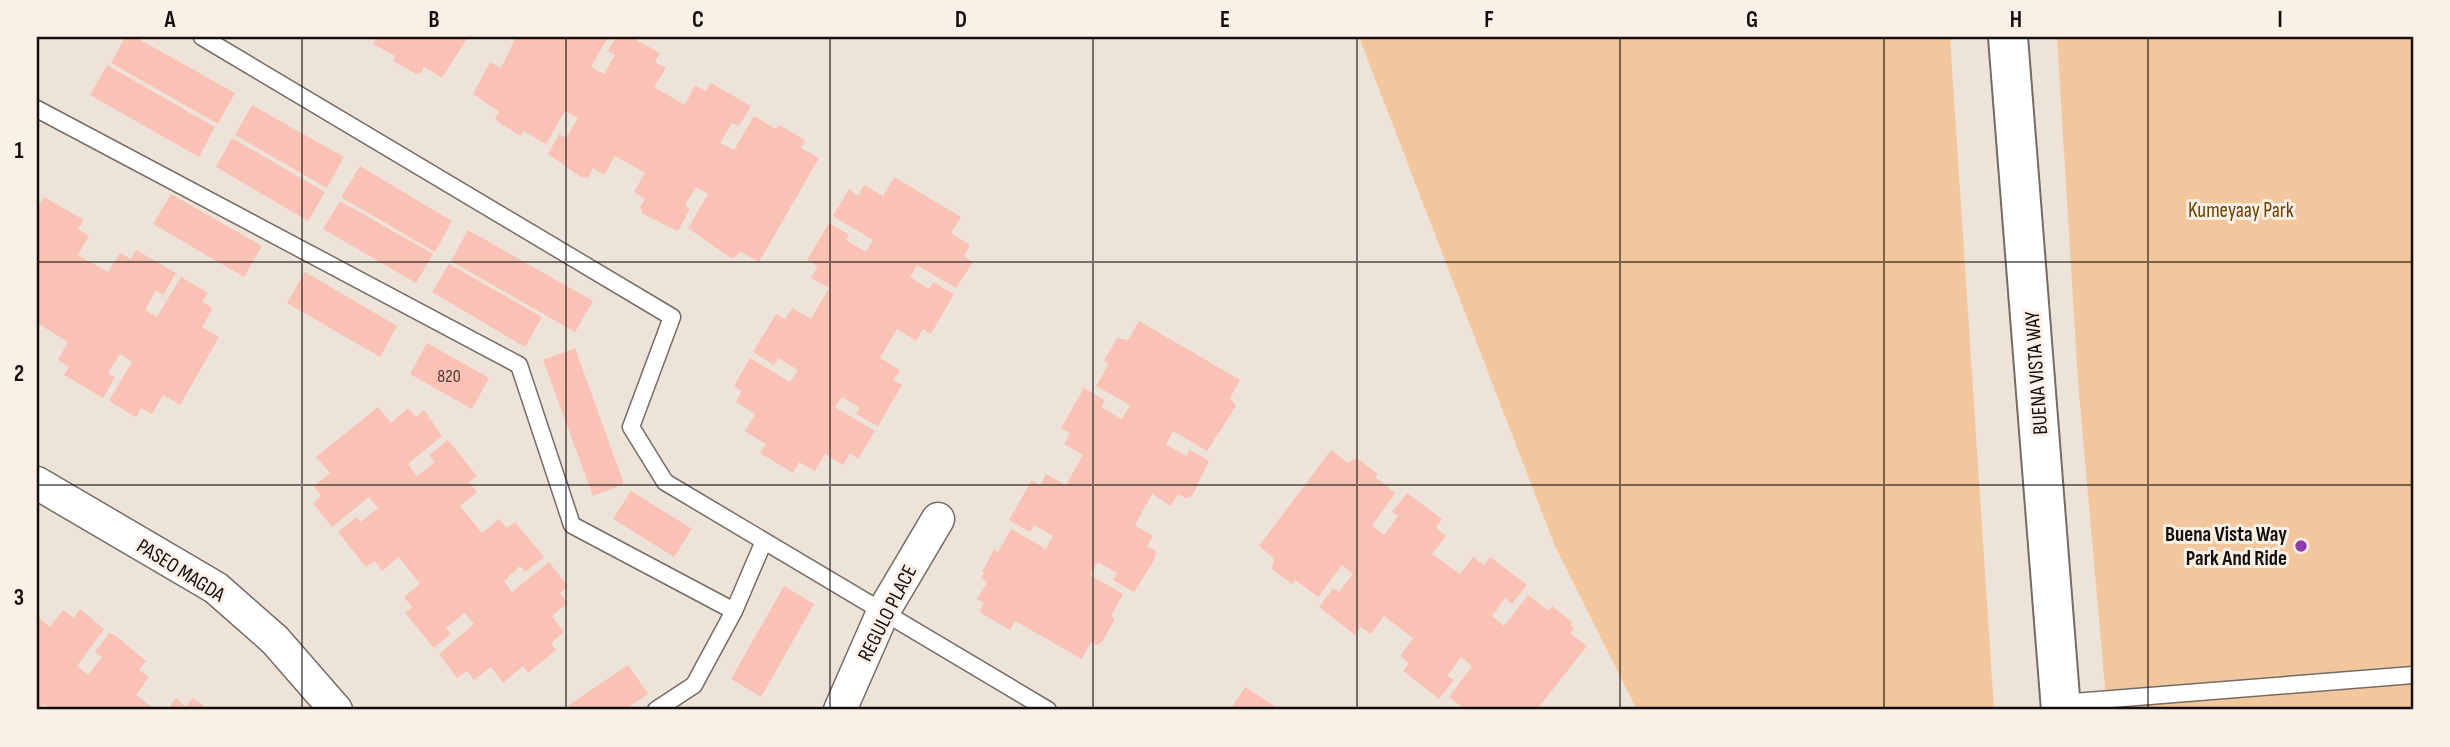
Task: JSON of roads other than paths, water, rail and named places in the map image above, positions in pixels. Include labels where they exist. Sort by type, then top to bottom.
[{"type":"street","name":"BUENA VISTA WAY","points":[[2008,37],[2061,707]]},
{"type":"street","name":"PASEO MAGDA","points":[[37,483],[216,588],[275,640],[336,710]]},
{"type":"street","name":"REGULO PLACE","points":[[840,710],[883,612],[938,519]]},
{"type":"lane","points":[[202,37],[672,317],[631,427],[664,482],[1048,710]]},
{"type":"lane","points":[[37,109],[519,365],[572,525],[734,611]]},
{"type":"lane","points":[[656,710],[694,685],[734,611],[764,541]]},
{"type":"lane","points":[[2061,707],[2413,675]]},
{"type":"place","name":"Buena Vista Way Park And Ride","points":[[2301,546]]},
{"type":"park label","name":"Kumeyaay Park","points":[[2241,210]]}]
